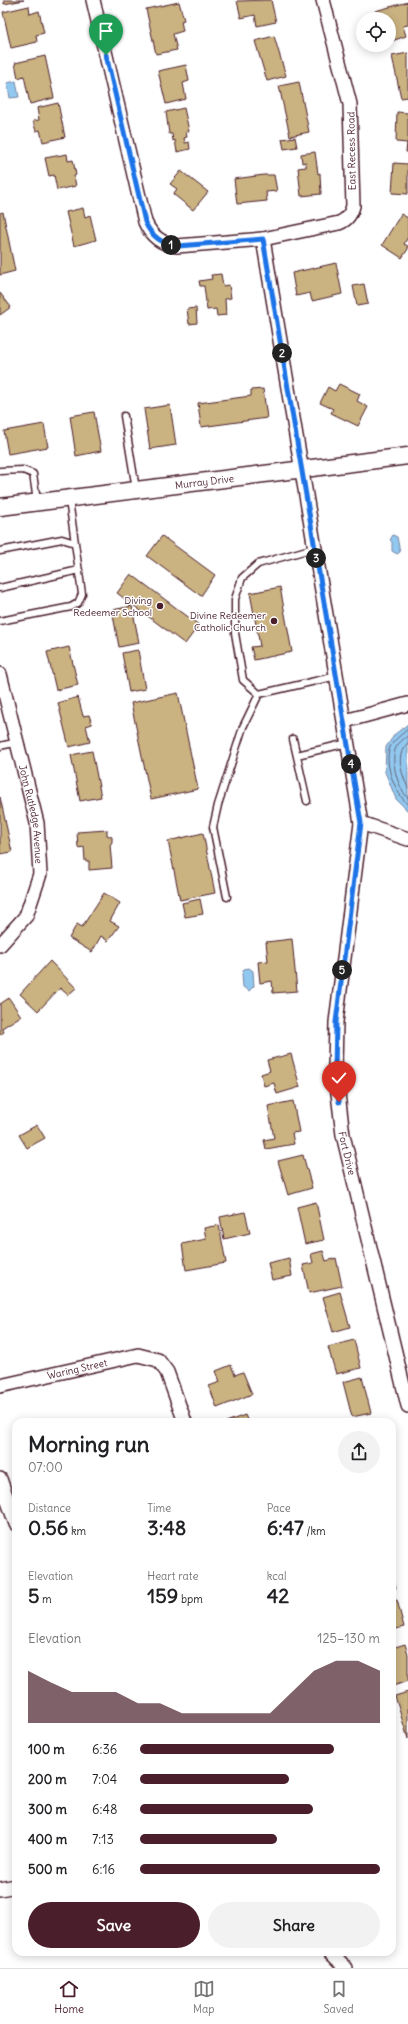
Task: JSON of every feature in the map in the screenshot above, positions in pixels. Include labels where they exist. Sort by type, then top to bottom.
[{"type":"street","name":"East Recess Road","points":[[93,0],[145,222],[149,232],[164,243],[178,246],[263,239],[339,223],[347,217],[353,206],[350,104],[323,0]]},
{"type":"street","name":"Fort Drive","points":[[263,239],[361,823],[336,1022],[335,1069],[343,1135],[408,1406]]},
{"type":"street","name":"Murray Drive","points":[[0,507],[408,456]]},
{"type":"street","name":"John Rutledge Avenue","points":[[0,674],[37,823],[40,874],[26,916],[0,945]]},
{"type":"street","points":[[345,721],[408,704]]},
{"type":"street","points":[[361,823],[408,839]]},
{"type":"street","name":"Waring Street","points":[[0,1386],[138,1355],[154,1358],[167,1372],[184,1418]]},
{"type":"street","points":[[0,1479],[12,1513]]},
{"type":"street","points":[[0,1889],[12,1887]]},
{"type":"street","points":[[334,1956],[346,1968]]},
{"type":"lane","points":[[124,416],[136,491]]},
{"type":"lane","points":[[0,471],[23,470],[33,474],[37,503]]},
{"type":"lane","points":[[0,621],[78,603],[82,594],[69,499]]},
{"type":"lane","points":[[0,551],[62,539],[75,544]]},
{"type":"lane","points":[[259,694],[243,680],[235,633],[235,599],[242,578],[258,564],[314,548]]},
{"type":"lane","points":[[0,588],[79,570]]},
{"type":"lane","points":[[259,694],[337,676]]},
{"type":"lane","points":[[227,897],[213,827],[218,805],[243,726],[259,694]]},
{"type":"lane","points":[[293,739],[307,801]]},
{"type":"lane","points":[[0,746],[18,742]]},
{"type":"lane","points":[[297,755],[348,743]]},
{"type":"water","points":[[16,81],[19,97],[10,98],[7,83]]},
{"type":"water","points":[[393,535],[397,537],[400,552],[397,554],[392,551],[392,542],[390,540]]},
{"type":"water","points":[[408,724],[408,811],[396,799],[385,772],[386,747],[395,734]]},
{"type":"water","points":[[249,968],[253,971],[254,986],[249,991],[243,987],[242,974],[244,969]]},
{"type":"building","points":[[4,0],[24,0],[4,4]]},
{"type":"building","points":[[271,0],[276,22],[257,26],[255,15],[241,18],[237,1]]},
{"type":"building","points":[[179,2],[184,20],[181,21],[183,31],[173,34],[177,50],[156,54],[146,9]]},
{"type":"building","points":[[408,2],[408,25],[403,26],[406,36],[396,40],[396,12],[375,11]]},
{"type":"building","points":[[29,6],[30,14],[39,11],[44,33],[36,35],[37,42],[11,48],[3,12]]},
{"type":"building","points":[[274,36],[286,76],[267,81],[255,41]]},
{"type":"building","points":[[408,53],[408,97],[401,98],[392,56]]},
{"type":"building","points":[[45,56],[54,98],[30,104],[24,76],[18,78],[15,63]]},
{"type":"building","points":[[186,65],[189,81],[183,83],[186,99],[166,104],[158,71]]},
{"type":"building","points":[[299,82],[309,132],[290,136],[279,86]]},
{"type":"building","points":[[58,103],[65,137],[43,142],[40,130],[36,131],[33,121],[39,120],[37,108]]},
{"type":"building","points":[[184,108],[189,131],[186,132],[187,137],[184,138],[185,143],[189,142],[190,149],[177,152],[175,140],[173,141],[172,134],[169,134],[166,112]]},
{"type":"building","points":[[397,112],[408,113],[408,152],[406,152],[407,143],[396,142]]},
{"type":"building","points":[[295,137],[297,147],[284,149],[282,139]]},
{"type":"building","points":[[315,152],[318,174],[320,173],[321,194],[301,196],[298,168],[306,167],[306,162],[302,163],[301,154]]},
{"type":"building","points":[[67,154],[68,161],[73,160],[76,175],[74,176],[76,186],[57,190],[54,175],[49,176],[45,158]]},
{"type":"building","points":[[394,163],[408,164],[408,194],[392,193]]},
{"type":"building","points":[[181,171],[208,192],[193,210],[173,194],[177,189],[170,184]]},
{"type":"building","points":[[274,175],[277,191],[266,192],[267,201],[237,204],[234,179]]},
{"type":"building","points":[[83,208],[85,217],[90,215],[96,240],[74,246],[66,212]]},
{"type":"building","points":[[3,212],[15,271],[0,275],[0,213]]},
{"type":"building","points":[[401,214],[408,218],[408,237],[404,244],[408,246],[408,249],[402,258],[382,245]]},
{"type":"building","points":[[336,263],[342,294],[312,301],[310,293],[296,296],[292,273]]},
{"type":"building","points":[[221,274],[223,286],[229,285],[231,298],[225,299],[226,315],[217,316],[216,309],[207,310],[204,286],[200,286],[199,281],[212,279],[211,275]]},
{"type":"building","points":[[364,284],[368,304],[357,306],[353,286]]},
{"type":"building","points":[[0,293],[11,307],[0,315]]},
{"type":"building","points":[[196,308],[197,323],[189,324],[187,309]]},
{"type":"building","points":[[339,384],[360,394],[357,401],[368,407],[358,426],[331,413],[333,409],[320,403],[328,387],[335,391]]},
{"type":"building","points":[[263,389],[267,418],[201,427],[198,403],[251,396],[251,390]]},
{"type":"building","points":[[170,405],[176,445],[150,449],[144,409]]},
{"type":"building","points":[[94,412],[101,451],[76,456],[70,416]]},
{"type":"building","points":[[44,424],[48,447],[8,454],[4,431]]},
{"type":"building","points":[[162,536],[215,575],[201,596],[147,556]]},
{"type":"building","points":[[131,574],[199,625],[185,644],[117,593]]},
{"type":"building","points":[[280,587],[292,652],[254,660],[251,647],[260,646],[250,593]]},
{"type":"building","points":[[132,606],[139,643],[119,647],[112,610]]},
{"type":"building","points":[[69,647],[78,685],[56,690],[47,652]]},
{"type":"building","points":[[138,650],[145,689],[129,692],[122,653]]},
{"type":"building","points":[[178,693],[198,789],[151,799],[131,703]]},
{"type":"building","points":[[78,697],[83,716],[89,715],[92,724],[86,726],[90,742],[69,747],[58,703]]},
{"type":"building","points":[[92,751],[101,797],[80,801],[71,755]]},
{"type":"building","points":[[0,797],[12,852],[0,854]]},
{"type":"building","points":[[107,830],[107,835],[112,837],[112,842],[110,845],[112,868],[89,870],[89,861],[85,861],[84,847],[78,848],[77,832]]},
{"type":"building","points":[[203,833],[215,893],[180,900],[168,841]]},
{"type":"building","points":[[104,893],[120,903],[110,921],[119,926],[108,941],[101,936],[92,952],[69,938],[77,924],[82,927]]},
{"type":"building","points":[[200,899],[203,914],[185,917],[182,903]]},
{"type":"building","points":[[292,939],[297,991],[273,993],[272,981],[260,983],[258,962],[268,961],[266,942]]},
{"type":"building","points":[[50,961],[76,988],[68,995],[60,988],[38,1011],[20,994]]},
{"type":"building","points":[[9,998],[21,1016],[2,1028],[4,1032],[0,1035],[0,1004]]},
{"type":"building","points":[[291,1054],[300,1087],[277,1094],[274,1083],[264,1086],[261,1074],[270,1071],[267,1060]]},
{"type":"building","points":[[293,1101],[299,1132],[292,1133],[294,1144],[266,1149],[264,1140],[274,1138],[268,1106]]},
{"type":"building","points":[[37,1125],[45,1138],[27,1148],[19,1135]]},
{"type":"building","points":[[303,1155],[312,1188],[288,1195],[278,1161]]},
{"type":"building","points":[[316,1202],[324,1240],[305,1244],[297,1207]]},
{"type":"building","points":[[245,1212],[250,1233],[224,1239],[220,1217]]},
{"type":"building","points":[[219,1225],[226,1263],[186,1270],[182,1244],[206,1239],[204,1228]]},
{"type":"building","points":[[323,1251],[326,1261],[336,1258],[342,1286],[309,1293],[303,1265],[313,1263],[311,1254]]},
{"type":"building","points":[[289,1258],[292,1276],[272,1280],[268,1263]]},
{"type":"building","points":[[340,1292],[350,1327],[333,1332],[323,1297]]},
{"type":"building","points":[[354,1340],[361,1368],[336,1374],[328,1347]]},
{"type":"building","points":[[231,1365],[235,1375],[243,1372],[252,1394],[217,1408],[209,1386],[220,1382],[216,1371]]},
{"type":"building","points":[[362,1377],[371,1413],[352,1417],[343,1382]]},
{"type":"building","points":[[245,1415],[246,1418],[237,1418]]},
{"type":"building","points":[[396,1600],[404,1627],[396,1629]]},
{"type":"building","points":[[405,1644],[408,1654],[408,1681],[396,1685],[396,1647]]},
{"type":"building","points":[[408,1692],[408,1739],[396,1699],[396,1696]]},
{"type":"place","name":"Diving Redeemer School","points":[[160,606]]},
{"type":"place","name":"Divine Redeemer Catholic Church","points":[[274,621]]},
{"type":"route","points":[[106,55],[145,222],[149,232],[164,243],[178,246],[263,239],[361,823],[336,1022],[335,1069],[339,1102]]}]
